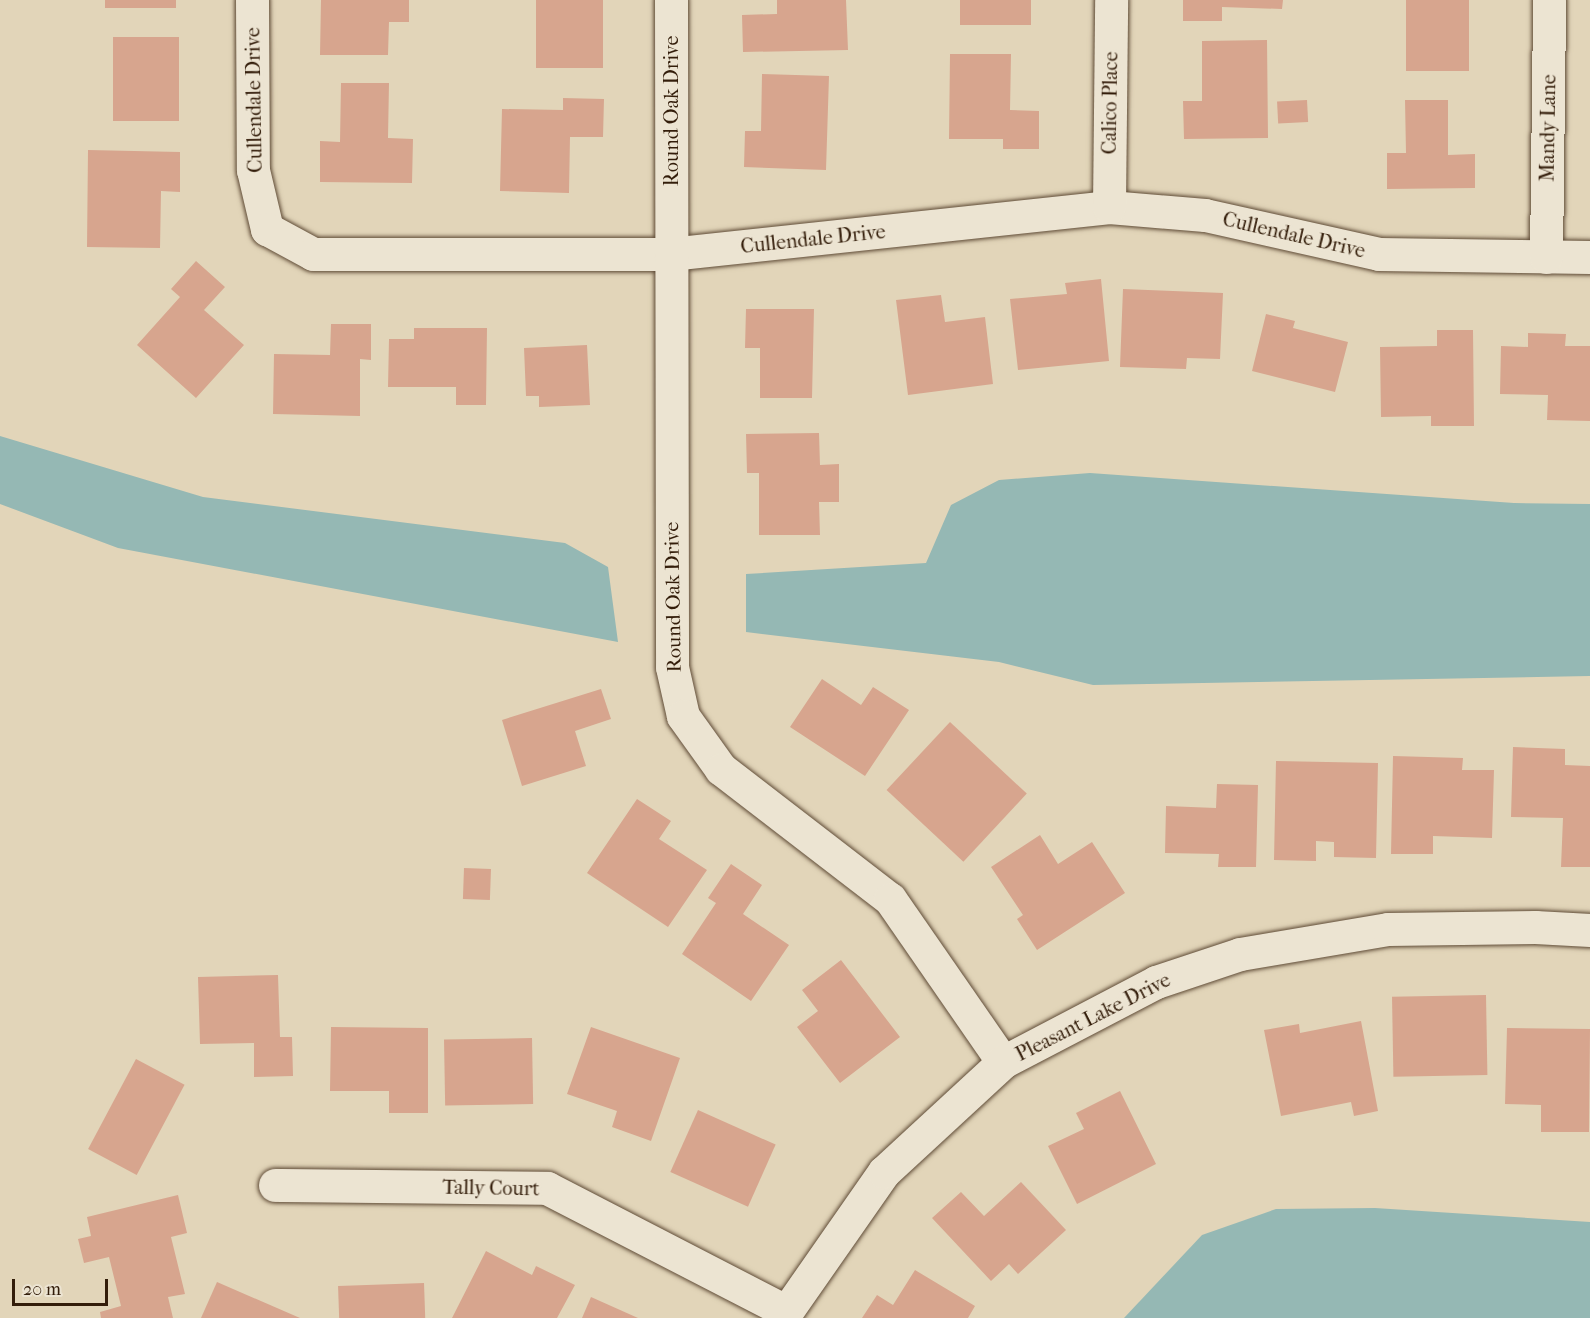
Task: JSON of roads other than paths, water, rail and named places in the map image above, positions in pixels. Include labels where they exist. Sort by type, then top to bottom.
[{"type":"street","name":"Cullendale Drive","points":[[252,0],[253,170],[267,229],[313,254],[670,254],[1109,207],[1205,215],[1379,254],[1590,257]]},
{"type":"street","name":"Round Oak Drive","points":[[671,0],[672,668],[683,716],[721,769],[890,899],[1003,1062]]},
{"type":"street","name":"Calico Place","points":[[1109,207],[1111,0]]},
{"type":"street","name":"Mandy Lane","points":[[1546,257],[1549,0]]},
{"type":"street","name":"Pleasant Lake Drive","points":[[784,1314],[884,1172],[1003,1062],[1156,982],[1240,954],[1388,929],[1536,927],[1590,930]]},
{"type":"street","name":"Tally Court","points":[[275,1185],[547,1188],[784,1314]]},
{"type":"water","points":[[0,436],[203,497],[565,543],[608,567],[618,642],[118,548],[0,504]]},
{"type":"water","points":[[1090,473],[1514,503],[1590,504],[1590,676],[1093,685],[999,662],[746,632],[746,574],[926,563],[951,505],[999,480]]},
{"type":"water","points":[[1375,1208],[1590,1222],[1590,1318],[1124,1318],[1202,1235],[1276,1209]]}]
